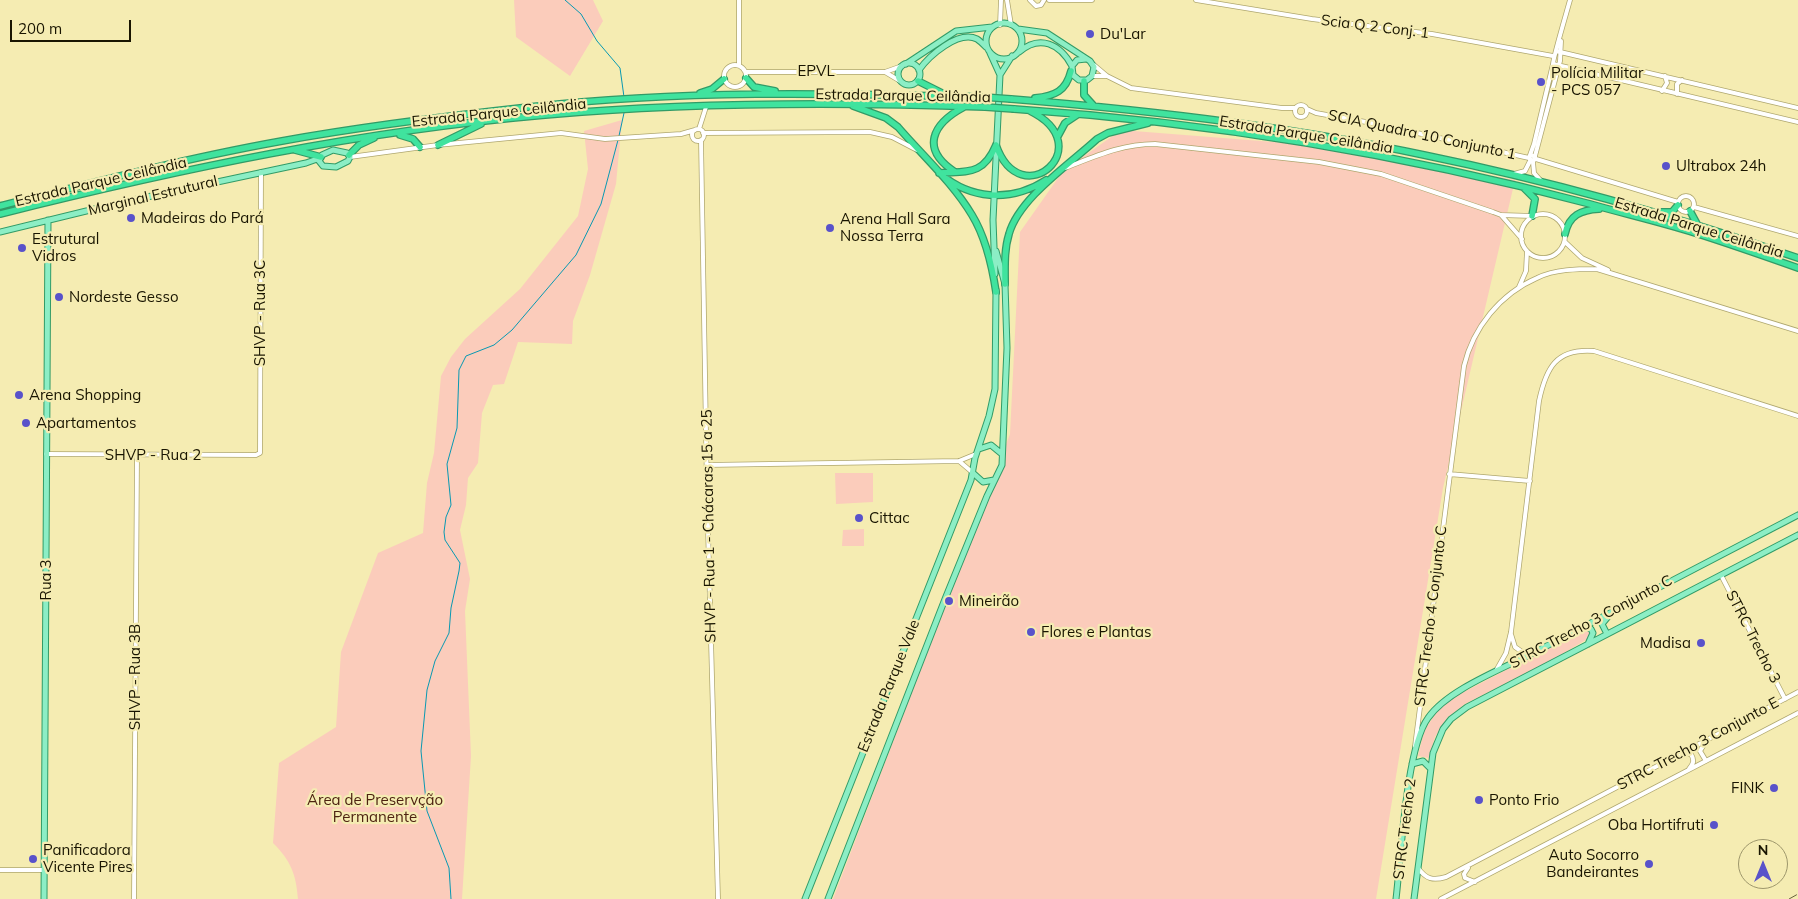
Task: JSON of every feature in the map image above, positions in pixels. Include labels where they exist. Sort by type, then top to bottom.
[{"type":"highway","points":[[1025,100],[1056,94],[1068,83],[1072,68]]},
{"type":"highway","points":[[746,75],[754,87],[795,93]]},
{"type":"highway","points":[[688,96],[712,89],[724,79]]},
{"type":"highway","points":[[918,81],[950,96]]},
{"type":"highway","points":[[1084,81],[1084,95],[1087,101],[1095,106]]},
{"type":"highway","name":"Estrada Parque Ceilândia","points":[[0,206],[138,171],[285,140],[532,106],[688,96],[795,93],[950,96],[1011,98],[1095,106],[1304,133],[1423,154],[1542,182],[1697,224],[1798,258]]},
{"type":"highway","points":[[841,104],[866,110],[886,118],[898,127],[964,203],[976,222],[985,244],[996,292]]},
{"type":"highway","name":"Estrada Parque Ceilândia","points":[[0,214],[140,179],[288,149],[545,114],[629,109],[841,104],[966,106],[1026,109],[1157,122],[1303,142],[1424,164],[1523,186],[1693,232],[1798,268]]},
{"type":"highway","points":[[955,172],[940,161],[936,154],[934,141],[937,129],[946,118],[966,106]]},
{"type":"highway","points":[[1026,109],[1046,120],[1058,136]]},
{"type":"highway","points":[[996,145],[1000,158],[1012,171],[1027,176],[1047,171],[1055,162],[1059,150],[1058,136],[1065,123],[1077,115]]},
{"type":"highway","points":[[438,145],[488,121]]},
{"type":"highway","points":[[1005,284],[1006,246],[1009,232],[1016,217],[1034,194],[1108,132],[1157,122]]},
{"type":"highway","points":[[388,134],[404,135],[413,139],[420,147]]},
{"type":"highway","points":[[349,156],[359,145],[380,135]]},
{"type":"highway","points":[[939,173],[976,170],[984,164],[996,145]]},
{"type":"highway","points":[[288,149],[320,159]]},
{"type":"highway","points":[[939,173],[967,190],[994,196],[1032,188],[1065,168]]},
{"type":"highway","points":[[1523,186],[1535,199],[1532,216]]},
{"type":"highway","points":[[1649,211],[1672,212],[1678,204]]},
{"type":"highway","points":[[1565,234],[1570,221],[1576,214],[1585,210],[1607,209]]},
{"type":"highway","points":[[1692,209],[1697,224]]},
{"type":"main road","points":[[919,70],[914,64],[904,65],[898,74],[900,81],[909,85],[918,81],[919,70],[934,54],[958,39],[976,39],[988,49],[1002,58],[1012,56],[1034,42],[1048,42],[1066,56],[1075,78],[1084,81],[1092,76],[1094,67],[1088,60],[1047,33],[1018,29],[1011,25],[993,26],[986,33],[988,49],[1000,76],[993,240],[996,292],[995,388],[973,473],[984,482],[994,480],[1002,465],[1008,366],[1005,284],[993,240]]},
{"type":"main road","name":"EPVL","points":[[904,65],[965,28],[993,26]]},
{"type":"main road","points":[[1018,29],[1022,41],[1018,52]]},
{"type":"main road","points":[[1000,76],[1012,56]]},
{"type":"main road","points":[[1072,68],[1078,60],[1088,60]]},
{"type":"main road","points":[[333,150],[343,151],[349,156],[346,163],[336,167],[326,167],[320,159],[333,150]]},
{"type":"main road","name":"Marginal Estrutural","points":[[0,232],[320,159]]},
{"type":"main road","name":"Rua 3","points":[[44,899],[48,220]]},
{"type":"main road","points":[[977,452],[991,445],[1002,454]]},
{"type":"main road","name":"Estrada Parque Vale","points":[[805,899],[973,473]]},
{"type":"main road","name":"Estrada Parque Vale","points":[[828,899],[945,599],[994,480]]},
{"type":"main road","name":"STRC Trecho 3 Conjunto C","points":[[1413,761],[1421,730],[1427,718],[1439,705],[1452,696],[1798,515]]},
{"type":"main road","name":"STRC Trecho 3 Conjunto C","points":[[1418,867],[1430,769],[1436,740],[1451,719],[1467,707],[1798,535]]},
{"type":"main road","points":[[1607,634],[1602,624],[1603,620],[1620,611],[1628,603]]},
{"type":"main road","points":[[1584,626],[1590,629],[1592,633],[1587,644]]},
{"type":"main road","points":[[1413,761],[1423,761],[1430,769]]},
{"type":"main road","name":"STRC Trecho 2","points":[[1396,899],[1413,761]]},
{"type":"main road","name":"STRC Trecho 2","points":[[1414,899],[1418,867]]},
{"type":"street","points":[[739,0],[739,65],[746,75],[742,84],[735,87],[728,85],[724,79],[724,72],[728,66],[739,65]]},
{"type":"street","points":[[1000,25],[1001,0]]},
{"type":"street","points":[[1007,0],[1011,25]]},
{"type":"street","points":[[1030,0],[1036,6],[1041,5],[1044,0]]},
{"type":"street","points":[[1049,0],[1092,0]]},
{"type":"street","name":"Scia Q 2 Conj. 1","points":[[1196,0],[1312,19],[1432,34],[1553,56]]},
{"type":"street","points":[[1556,64],[1570,0]]},
{"type":"street","points":[[1556,64],[1553,56],[1558,51]]},
{"type":"street","points":[[1558,51],[1798,108]]},
{"type":"street","points":[[1088,60],[1121,85],[1150,92],[1282,108],[1296,108],[1302,105],[1307,109],[1306,115],[1300,117],[1282,108]]},
{"type":"street","points":[[1556,64],[1662,91],[1798,122]]},
{"type":"street","name":"SCIA Quadra 10 Conjunto 1","points":[[1306,115],[1316,114],[1377,124],[1532,159],[1556,64]]},
{"type":"street","name":"EPVL","points":[[746,75],[885,72],[904,65]]},
{"type":"street","points":[[885,72],[900,81]]},
{"type":"street","points":[[1092,76],[1107,76]]},
{"type":"street","points":[[1662,91],[1667,83],[1665,76]]},
{"type":"street","points":[[1677,94],[1677,84],[1682,80]]},
{"type":"street","points":[[694,140],[692,134],[697,130],[706,107]]},
{"type":"street","points":[[1296,108],[1296,114]]},
{"type":"street","name":"SCIA Quadra 10 Conjunto 1","points":[[1307,109],[1316,114]]},
{"type":"street","points":[[349,156],[438,145],[569,133],[605,139],[682,134],[697,130],[703,133],[870,132],[901,141],[922,154]]},
{"type":"street","points":[[682,134],[694,140],[701,140],[703,133]]},
{"type":"street","name":"SHVP - Rua 1 - Chácaras 15 a 25","points":[[694,140],[702,153]]},
{"type":"street","name":"SHVP - Rua 1 - Chácaras 15 a 25","points":[[701,140],[718,899]]},
{"type":"street","points":[[1065,168],[1122,146],[1138,144],[1165,145],[1319,162],[1381,174],[1440,192],[1501,214],[1532,216],[1541,214],[1553,216],[1561,222],[1565,234],[1565,242],[1557,253],[1546,258],[1535,256],[1526,249]]},
{"type":"street","points":[[1510,174],[1525,171],[1532,159]]},
{"type":"street","points":[[1532,159],[1534,173],[1542,182]]},
{"type":"street","points":[[1532,159],[1678,204],[1682,211],[1692,209],[1798,236]]},
{"type":"street","name":"SHVP - Rua 3C","points":[[260,453],[261,172]]},
{"type":"street","points":[[1678,204],[1684,195],[1689,196],[1695,202],[1692,209]]},
{"type":"street","points":[[1501,214],[1522,239],[1526,249],[1526,271],[1519,287]]},
{"type":"street","points":[[1522,239],[1523,228],[1532,216]]},
{"type":"street","points":[[1565,242],[1582,258],[1617,274],[1798,331]]},
{"type":"street","name":"STRC Trecho 4 Conjunto C","points":[[1413,761],[1449,474],[1467,353],[1481,325],[1492,310],[1519,287],[1538,277],[1576,269],[1597,269],[1617,274]]},
{"type":"street","points":[[1494,673],[1502,661],[1511,632],[1543,384],[1548,371],[1556,360],[1567,353],[1580,350],[1594,351],[1798,416]]},
{"type":"street","points":[[707,465],[958,461],[977,452]]},
{"type":"street","name":"SHVP - Rua 2","points":[[46,454],[256,455],[260,453]]},
{"type":"street","name":"SHVP - Rua 3B","points":[[134,899],[137,455]]},
{"type":"street","points":[[958,461],[973,473]]},
{"type":"street","points":[[1449,474],[1530,481]]},
{"type":"street","name":"STRC Trecho 3","points":[[1721,575],[1785,699]]},
{"type":"street","points":[[1511,632],[1515,647],[1528,656]]},
{"type":"street","name":"STRC Trecho 3 Conjunto E","points":[[1418,867],[1426,877],[1438,879],[1471,864],[1798,692]]},
{"type":"street","points":[[1442,899],[1798,713]]},
{"type":"street","points":[[1706,761],[1700,750],[1709,739]]},
{"type":"street","points":[[1681,754],[1691,754],[1693,758],[1693,763],[1687,771]]},
{"type":"street","points":[[1471,864],[1464,876],[1469,881],[1476,882]]},
{"type":"street","points":[[0,870],[44,870]]},
{"type":"green space","points":[[514,0],[593,0],[603,21],[570,76],[516,37]]},
{"type":"green space","name":"Área de Preservção Permanente","points":[[622,120],[616,184],[590,275],[573,321],[572,344],[518,342],[504,384],[493,385],[482,413],[478,463],[468,478],[466,505],[460,530],[470,579],[465,611],[471,756],[462,899],[298,899],[292,868],[273,843],[279,763],[336,727],[341,652],[378,553],[423,533],[427,483],[434,453],[441,376],[451,357],[465,339],[520,289],[578,216],[588,169],[584,131]]},
{"type":"green space","points":[[1121,130],[1325,146],[1515,180],[1443,488],[1376,899],[833,899],[1010,434],[1020,232],[1063,171]]},
{"type":"green space","points":[[835,473],[873,473],[873,502],[836,504]]},
{"type":"green space","points":[[864,529],[864,546],[842,546],[843,530]]},
{"type":"green space","points":[[1585,629],[1590,633],[1589,638],[1552,660],[1465,704],[1447,718],[1435,737],[1429,758],[1418,756],[1424,731],[1438,710],[1458,695]]},
{"type":"waterway","points":[[565,0],[581,14],[597,41],[620,68],[624,97]]},
{"type":"waterway","points":[[619,136],[624,113]]},
{"type":"waterway","points":[[451,899],[449,868],[427,811],[421,751],[427,690],[435,661],[449,633],[451,608],[460,563],[445,540],[444,532],[446,517],[451,505],[447,464],[457,428],[459,370],[466,356],[494,345],[512,330],[576,255],[601,204],[618,140]]},
{"type":"railway","points":[[1789,899],[1798,894]]},
{"type":"place","name":"Du'Lar","points":[[1090,34]]},
{"type":"place","name":"Polícia Militar - PCS 057","points":[[1541,82]]},
{"type":"place","name":"Ultrabox 24h","points":[[1666,166]]},
{"type":"place","name":"Madeiras do Pará","points":[[131,218]]},
{"type":"place","name":"Arena Hall Sara Nossa Terra","points":[[830,228]]},
{"type":"place","name":"Estrutural Vidros","points":[[22,248]]},
{"type":"place","name":"Nordeste Gesso","points":[[59,297]]},
{"type":"place","name":"Arena Shopping","points":[[19,395]]},
{"type":"place","name":"Apartamentos","points":[[26,423]]},
{"type":"place","name":"Cittac","points":[[859,518]]},
{"type":"place","name":"Mineirão","points":[[949,601]]},
{"type":"place","name":"Flores e Plantas","points":[[1031,632]]},
{"type":"place","name":"Madisa","points":[[1701,643]]},
{"type":"place","name":"FINK","points":[[1774,788]]},
{"type":"place","name":"Ponto Frio","points":[[1479,800]]},
{"type":"place","name":"Oba Hortifruti","points":[[1714,825]]},
{"type":"place","name":"Panificadora Vicente Pires","points":[[33,859]]},
{"type":"place","name":"Auto Socorro Bandeirantes","points":[[1649,864]]}]
